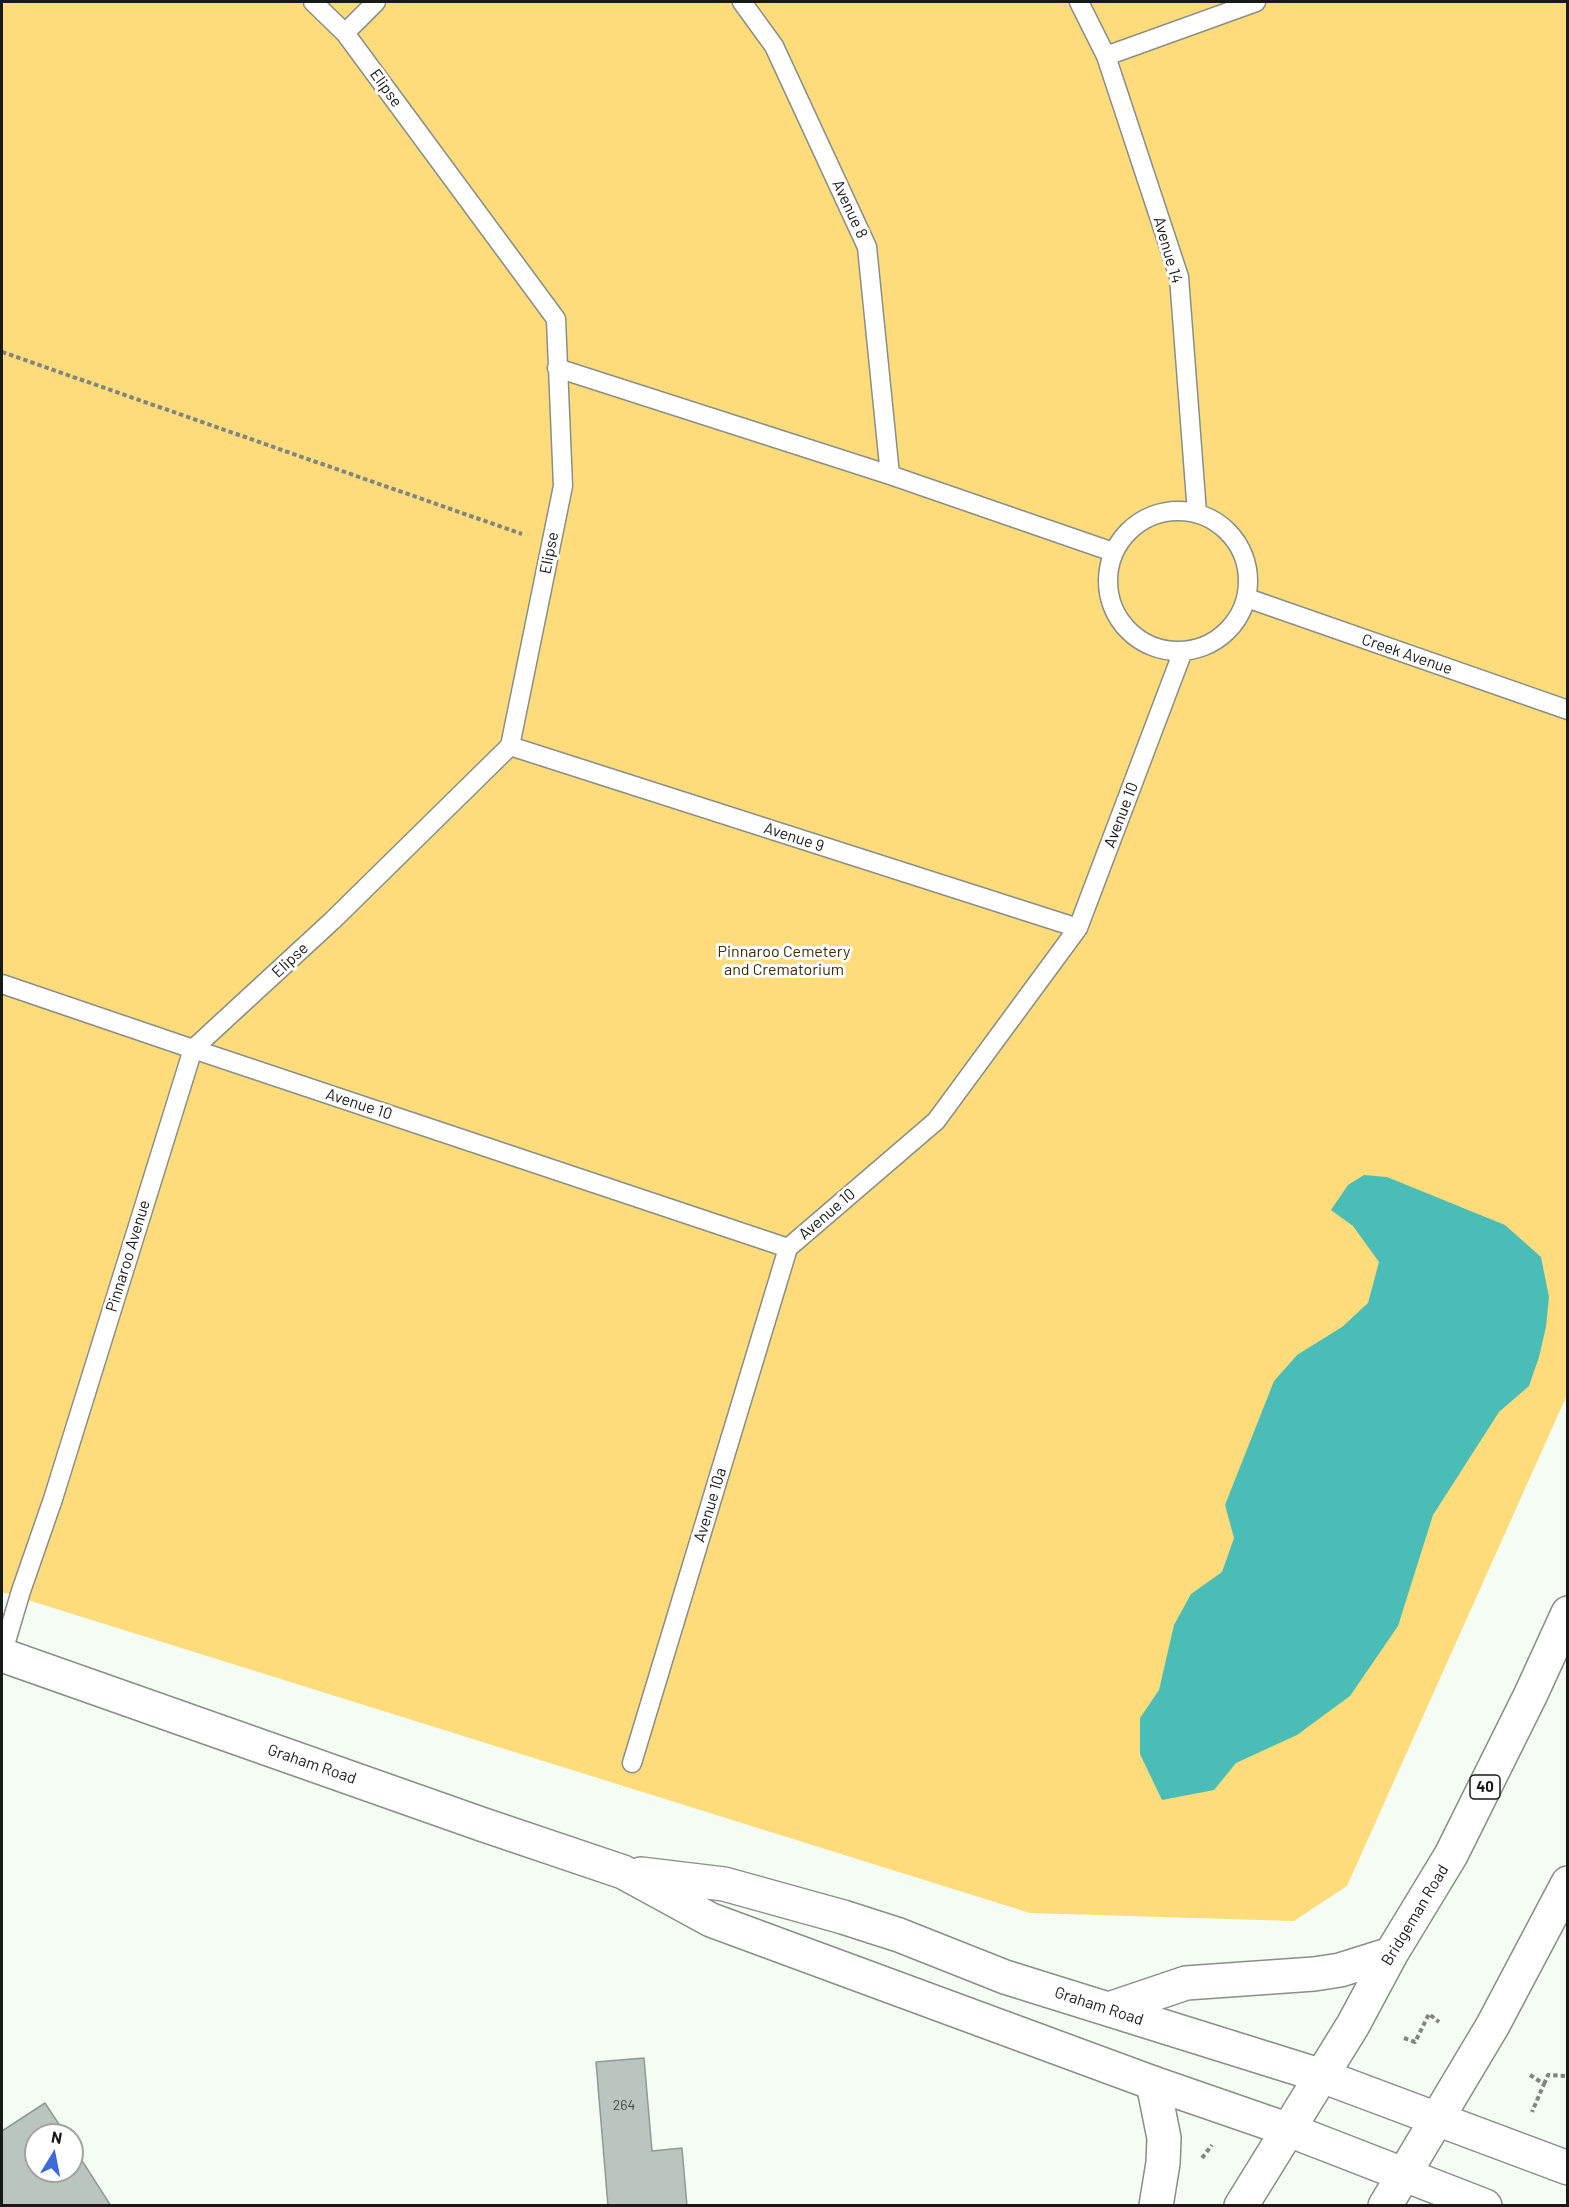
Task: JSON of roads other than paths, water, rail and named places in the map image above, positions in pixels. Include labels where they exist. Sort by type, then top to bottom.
[{"type":"street","name":"Bridgeman Road","points":[[1241,2205],[1353,2025],[1391,1954],[1451,1855],[1531,1694],[1568,1613]]},
{"type":"street","name":"Graham Road","points":[[2,1655],[623,1872],[711,1920],[1153,2083],[1289,2130],[1485,2205]]},
{"type":"street","name":"Graham Road","points":[[623,1872],[724,1884],[843,1917],[899,1935],[1005,1977],[1322,2076],[1568,2168]]},
{"type":"street","points":[[1385,2205],[1566,1898]]},
{"type":"street","points":[[1109,2009],[1186,1983],[1314,1974],[1340,1970],[1391,1954]]},
{"type":"street","points":[[1153,2083],[1164,2138],[1163,2163],[1156,2205]]},
{"type":"lane","name":"Elipse","points":[[193,1049],[333,920],[510,746],[563,486],[556,319],[345,33],[313,2]]},
{"type":"lane","points":[[345,33],[376,2]]},
{"type":"lane","name":"Avenue 8","points":[[742,2],[774,46],[867,247],[890,475]]},
{"type":"lane","name":"Avenue 14","points":[[1079,2],[1107,56],[1179,277],[1197,513]]},
{"type":"lane","points":[[1107,56],[1256,2]]},
{"type":"lane","points":[[557,368],[890,475],[1113,552]]},
{"type":"lane","points":[[1172,510],[1197,513],[1227,530],[1242,550],[1249,573],[1247,598],[1242,612],[1228,632],[1208,645],[1183,651],[1159,648],[1139,639],[1121,622],[1110,601],[1108,576],[1113,552],[1128,531],[1148,516],[1172,510]]},
{"type":"lane","name":"Creek Avenue","points":[[1247,598],[1568,710]]},
{"type":"lane","name":"Avenue 10","points":[[193,1049],[788,1248],[936,1121],[1078,928],[1183,651]]},
{"type":"lane","name":"Avenue 9","points":[[510,746],[1078,928]]},
{"type":"lane","points":[[2,984],[193,1049]]},
{"type":"lane","name":"Pinnaroo Avenue","points":[[2,1655],[193,1049]]},
{"type":"lane","name":"Avenue 10a","points":[[632,1763],[788,1248]]},
{"type":"water","points":[[1364,1175],[1387,1177],[1505,1225],[1541,1257],[1549,1297],[1546,1327],[1539,1357],[1529,1386],[1499,1412],[1433,1515],[1398,1626],[1350,1696],[1297,1735],[1236,1763],[1214,1790],[1162,1800],[1140,1754],[1140,1718],[1159,1690],[1174,1625],[1191,1594],[1222,1572],[1234,1538],[1225,1505],[1274,1381],[1297,1355],[1342,1327],[1368,1303],[1379,1262],[1353,1226],[1331,1210],[1348,1185]]},
{"type":"park label","name":"Pinnaroo Cemetery and Crematorium","points":[[784,961]]}]
